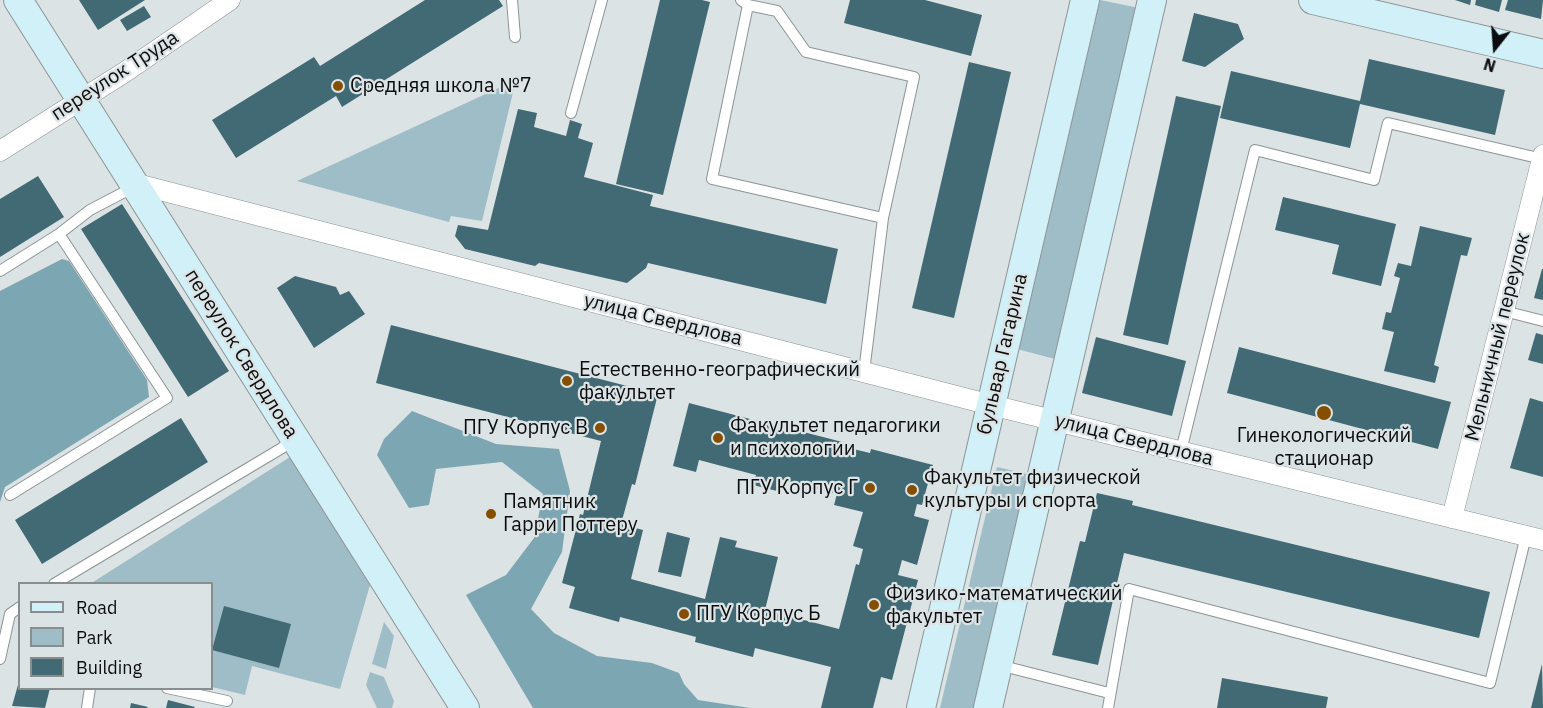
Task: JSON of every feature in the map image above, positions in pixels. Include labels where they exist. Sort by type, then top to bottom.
[{"type":"street","name":"переулок Свердлова","points":[[18,0],[465,708]]},
{"type":"street","name":"переулок Труда","points":[[0,151],[81,100],[230,0]]},
{"type":"street","name":"бульвар Гагарина","points":[[921,708],[1085,0]]},
{"type":"street","points":[[988,708],[1152,0]]},
{"type":"street","points":[[1312,0],[1543,54]]},
{"type":"street","name":"Мельничный переулок","points":[[1452,518],[1504,311],[1536,212],[1543,157]]},
{"type":"street","name":"улица Свердлова","points":[[134,184],[991,405],[1534,538]]},
{"type":"lane","points":[[512,0],[515,37]]},
{"type":"lane","points":[[571,113],[602,0]]},
{"type":"lane","points":[[864,372],[883,218],[914,77],[806,52],[777,11],[745,3],[712,179],[883,218]]},
{"type":"lane","points":[[1181,452],[1255,150],[1374,180],[1388,123],[1543,157]]},
{"type":"lane","points":[[0,271],[59,234],[90,210],[134,184]]},
{"type":"lane","points":[[10,495],[167,398],[59,234]]},
{"type":"lane","points":[[1504,311],[1543,321]]},
{"type":"lane","points":[[57,582],[282,448],[293,437]]},
{"type":"lane","points":[[1108,708],[1129,589],[1490,683],[1534,538]]},
{"type":"lane","points":[[0,659],[10,614],[18,608]]},
{"type":"lane","points":[[998,664],[1109,693]]},
{"type":"lane","points":[[87,708],[90,690]]},
{"type":"lane","points":[[175,690],[227,701]]},
{"type":"green space","points":[[1100,0],[1139,8],[1055,359],[1017,349]]},
{"type":"green space","points":[[516,80],[482,221],[451,216],[449,222],[297,181]]},
{"type":"green space","points":[[290,457],[370,585],[340,689],[252,666],[245,695],[213,687],[213,582],[93,582]]},
{"type":"green space","points":[[997,467],[1031,475],[976,708],[940,708]]},
{"type":"green space","points":[[384,622],[394,636],[386,669],[372,664]]},
{"type":"green space","points":[[370,672],[384,677],[394,701],[392,708],[377,708],[366,685]]},
{"type":"shaded area","points":[[62,259],[69,261],[147,380],[149,397],[5,487],[0,502],[0,291]]},
{"type":"shaded area","points":[[412,411],[496,444],[559,449],[570,491],[562,552],[531,609],[554,633],[597,656],[652,663],[679,673],[684,684],[698,700],[750,708],[533,708],[466,595],[506,575],[534,538],[543,494],[502,462],[436,469],[429,505],[409,508],[377,455],[384,439]]},
{"type":"building","points":[[79,0],[145,0],[98,30]]},
{"type":"building","points":[[425,0],[499,0],[503,6],[342,107],[336,96],[236,158],[212,120],[314,57],[320,66]]},
{"type":"building","points":[[660,0],[710,2],[663,195],[616,184]]},
{"type":"building","points":[[850,0],[925,0],[982,15],[971,56],[844,23]]},
{"type":"building","points":[[1455,0],[1471,0],[1470,5]]},
{"type":"building","points":[[1476,0],[1502,0],[1499,12],[1475,5]]},
{"type":"building","points":[[1508,0],[1543,0],[1541,19],[1505,10]]},
{"type":"building","points":[[144,6],[151,17],[127,31],[120,20]]},
{"type":"building","points":[[1194,13],[1238,24],[1244,39],[1205,67],[1182,61]]},
{"type":"building","points":[[1369,59],[1505,90],[1495,135],[1360,104],[1350,148],[1220,118],[1231,71],[1360,101]]},
{"type":"building","points":[[969,62],[1011,72],[954,318],[912,308]]},
{"type":"building","points":[[1176,96],[1221,106],[1168,345],[1123,335]]},
{"type":"building","points":[[518,109],[537,113],[534,127],[566,136],[570,120],[582,124],[578,138],[593,143],[584,177],[653,195],[650,206],[838,249],[826,304],[648,263],[646,268],[627,283],[539,263],[535,266],[465,249],[455,236],[458,225],[488,230]]},
{"type":"building","points":[[38,176],[64,217],[0,257],[0,199]]},
{"type":"building","points":[[1283,197],[1396,224],[1381,286],[1332,274],[1339,245],[1275,230]]},
{"type":"building","points":[[122,204],[229,371],[188,397],[81,229]]},
{"type":"building","points":[[1420,226],[1472,238],[1467,256],[1461,255],[1434,365],[1439,367],[1435,383],[1384,371],[1394,332],[1382,329],[1386,312],[1391,313],[1400,278],[1394,276],[1398,263],[1411,266]]},
{"type":"building","points":[[1543,269],[1543,300],[1534,298]]},
{"type":"building","points":[[295,276],[336,287],[340,295],[349,291],[365,314],[314,348],[277,288]]},
{"type":"building","points":[[391,325],[658,394],[635,485],[632,484],[621,524],[643,530],[631,579],[705,599],[720,537],[737,541],[735,547],[778,557],[765,610],[839,629],[856,564],[859,565],[863,549],[853,546],[863,512],[834,505],[837,494],[780,479],[777,491],[753,485],[756,475],[699,460],[696,472],[673,466],[689,403],[769,424],[769,427],[791,433],[792,429],[850,444],[849,448],[870,453],[871,449],[933,465],[922,505],[917,504],[914,516],[929,520],[917,565],[902,560],[898,575],[918,580],[892,680],[881,677],[873,708],[821,708],[831,667],[755,648],[753,657],[695,642],[696,637],[620,617],[619,622],[569,608],[575,587],[562,583],[580,514],[583,515],[601,441],[376,383]]},
{"type":"building","points":[[1536,333],[1543,335],[1543,364],[1528,360]]},
{"type":"building","points":[[1096,337],[1186,361],[1172,416],[1082,393]]},
{"type":"building","points":[[1239,347],[1451,402],[1438,449],[1227,393]]},
{"type":"building","points":[[1530,398],[1543,402],[1543,477],[1510,468]]},
{"type":"building","points":[[181,418],[208,462],[42,564],[15,520]]},
{"type":"building","points":[[1097,493],[1133,501],[1132,505],[1490,592],[1479,638],[1124,553],[1098,665],[1052,655],[1080,541],[1085,542]]},
{"type":"building","points":[[667,532],[690,538],[681,577],[658,572]]},
{"type":"building","points":[[224,606],[291,624],[279,668],[213,650]]},
{"type":"building","points":[[1542,664],[1543,708],[1531,708]]},
{"type":"building","points":[[1222,678],[1328,697],[1326,708],[1217,708]]},
{"type":"building","points":[[18,685],[18,690],[50,690],[45,708],[12,706]]},
{"type":"building","points":[[168,700],[195,707],[166,708]]},
{"type":"building","points":[[131,703],[148,707],[130,708]]},
{"type":"place","name":"Средняя школа №7","points":[[338,86]]},
{"type":"place","name":"Естественно-географический факультет","points":[[567,381]]},
{"type":"place","name":"Гинекологический стационар","points":[[1324,413]]},
{"type":"place","name":"ПГУ Корпус В","points":[[600,428]]},
{"type":"place","name":"Факультет педагогики и психологии","points":[[718,438]]},
{"type":"place","name":"ПГУ Корпус Г","points":[[870,488]]},
{"type":"place","name":"Факультет физической культуры и спорта","points":[[912,490]]},
{"type":"place","name":"Памятник Гарри Поттеру","points":[[491,514]]},
{"type":"place","name":"Физико-математический факультет","points":[[874,605]]},
{"type":"place","name":"ПГУ Корпус Б","points":[[684,614]]}]
